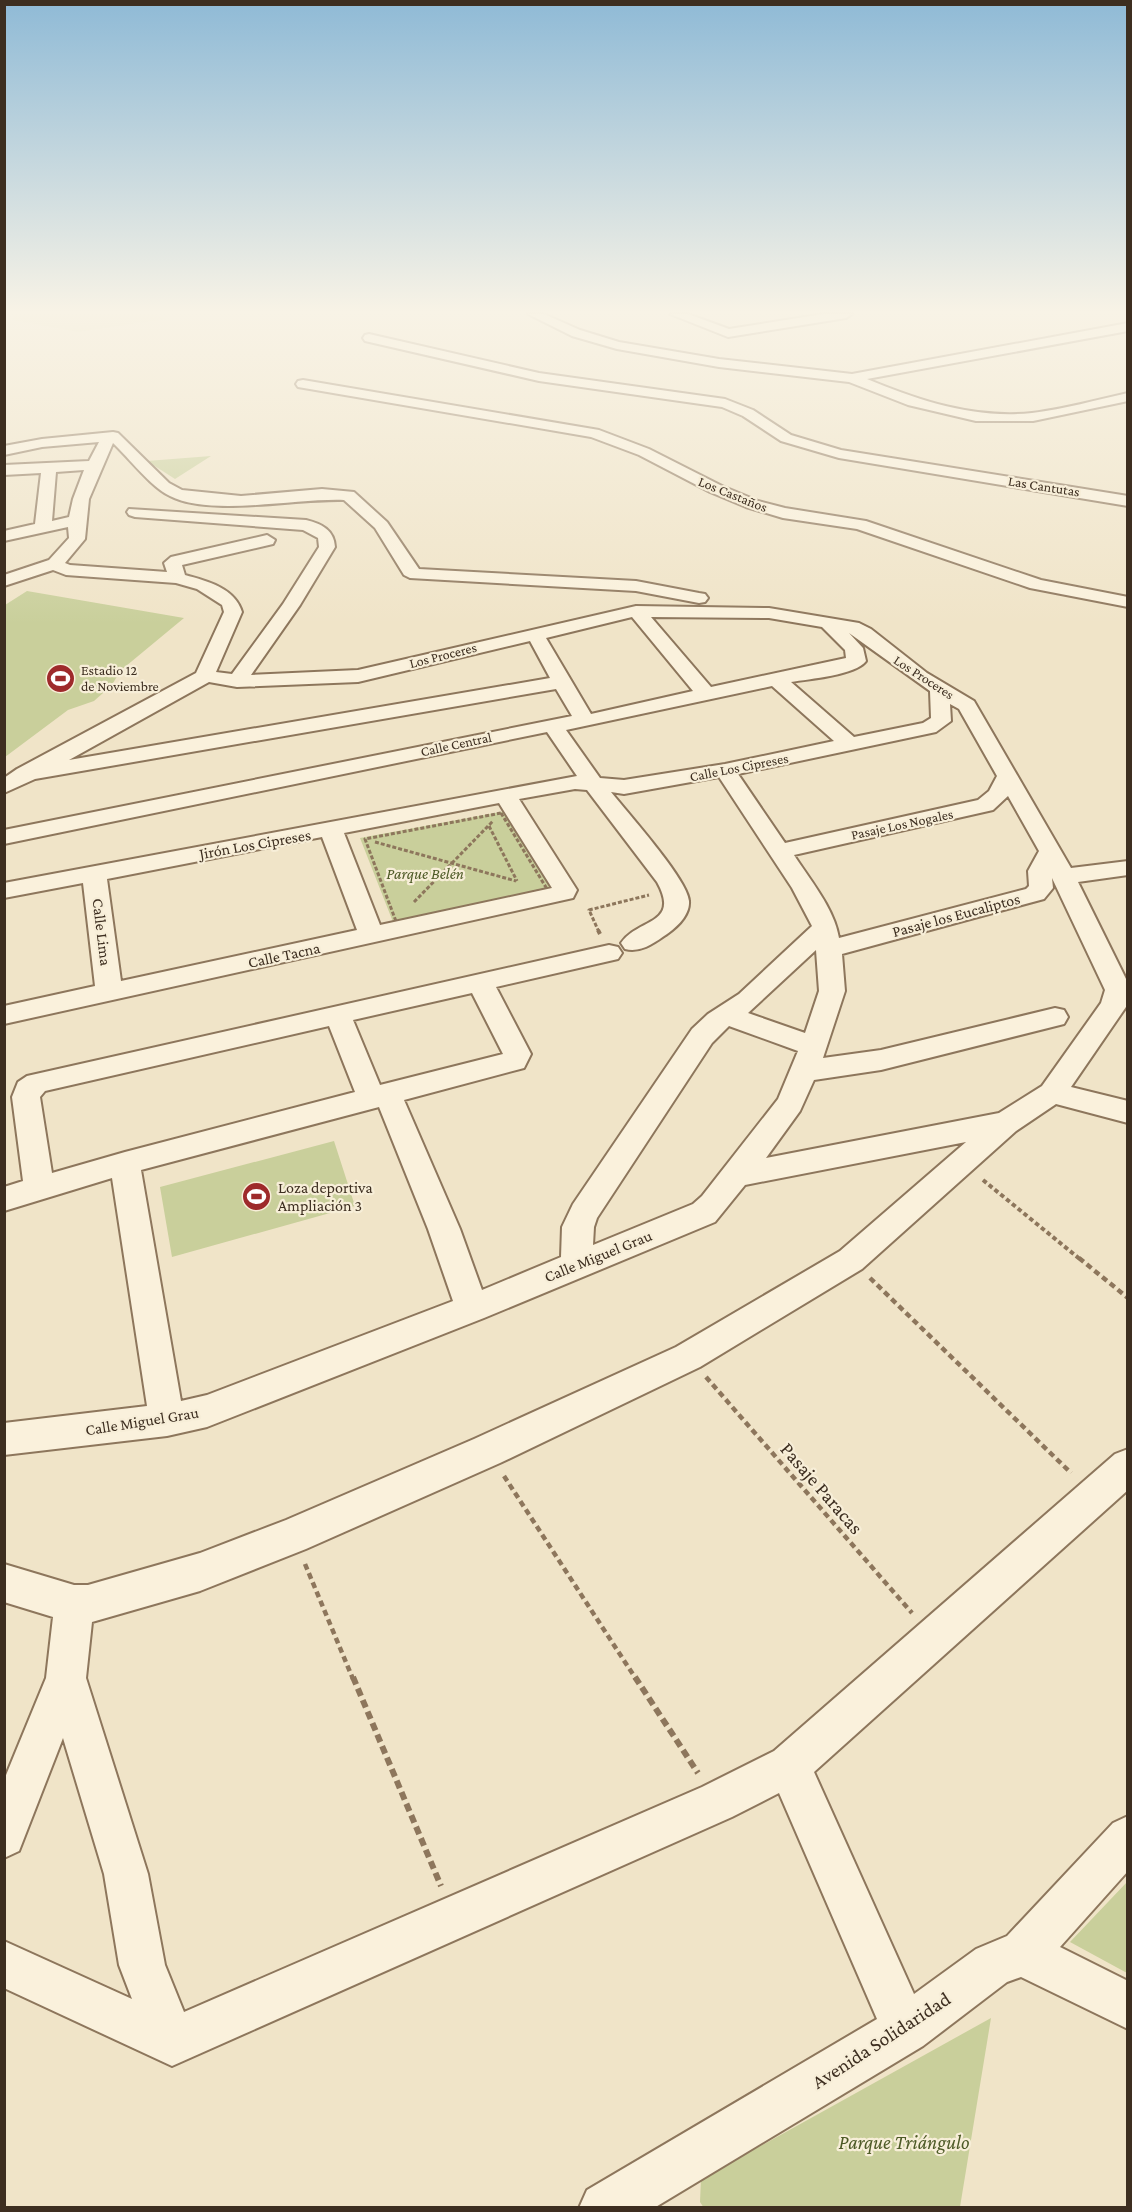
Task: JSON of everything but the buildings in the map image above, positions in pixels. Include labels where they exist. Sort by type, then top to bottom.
[{"type":"street","name":"Los Castaños","points":[[500,417],[594,433],[644,452],[716,489],[752,504],[783,513],[860,524],[1036,584],[1128,602]]},
{"type":"street","name":"Las Cantutas","points":[[754,417],[786,438],[838,454],[1128,501]]},
{"type":"street","points":[[978,417],[1025,417]]},
{"type":"street","points":[[4,574],[55,564],[77,538],[75,521],[94,465],[110,436]]},
{"type":"street","points":[[4,451],[42,443],[115,437],[164,486],[177,494],[195,498],[241,501],[322,494],[348,495],[381,525],[410,571],[416,574],[636,586],[769,613]]},
{"type":"street","points":[[4,470],[94,465]]},
{"type":"street","points":[[43,528],[49,468]]},
{"type":"street","points":[[135,512],[306,525],[321,531],[326,537],[327,547],[297,596],[237,681]]},
{"type":"street","points":[[4,536],[75,521]]},
{"type":"street","points":[[177,578],[173,563],[177,561],[267,540]]},
{"type":"street","points":[[4,787],[206,676],[206,669],[233,612],[230,602],[203,585],[177,578],[66,570],[55,564]]},
{"type":"street","points":[[4,581],[28,570]]},
{"type":"street","points":[[636,611],[706,694]]},
{"type":"street","name":"Los Proceres","points":[[206,676],[237,681],[358,676],[534,633],[636,611],[769,613],[827,621],[852,627],[864,633],[899,663],[967,705],[1008,774]]},
{"type":"street","name":"Calle Central","points":[[4,837],[552,725],[585,721],[846,666],[856,661],[854,648],[827,621]]},
{"type":"street","points":[[534,633],[560,682],[585,721]]},
{"type":"street","points":[[776,679],[851,745]]},
{"type":"street","points":[[26,774],[560,682]]},
{"type":"street","name":"Calle Los Cipreses","points":[[506,804],[575,782],[624,787],[725,770],[929,728],[941,721],[940,690]]},
{"type":"street","points":[[552,725],[592,782],[668,880],[677,898],[675,910],[664,925],[634,943]]},
{"type":"street","name":"Calle Miguel Grau","points":[[4,1439],[167,1420],[207,1410],[472,1308],[704,1213],[790,1104],[814,1046],[832,991],[832,970],[827,938],[804,888],[725,770]]},
{"type":"street","points":[[4,1584],[74,1604],[88,1604],[200,1572],[293,1536],[487,1451],[688,1357],[851,1260],[1006,1123],[1052,1094],[1114,1005],[1123,987],[1063,876],[1052,851],[1008,774]]},
{"type":"street","name":"Pasaje Los Nogales","points":[[780,850],[985,805],[998,795],[1008,774]]},
{"type":"street","points":[[506,804],[565,890],[556,891]]},
{"type":"street","name":"Jirón Los Cipreses","points":[[4,891],[331,830],[506,804]]},
{"type":"street","points":[[331,830],[384,930]]},
{"type":"street","name":"Pasaje los Eucaliptos","points":[[827,938],[1035,894],[1041,888],[1040,871],[1052,851]]},
{"type":"street","points":[[1063,876],[1128,868]]},
{"type":"street","name":"Calle Lima","points":[[94,873],[109,992]]},
{"type":"street","name":"Calle Tacna","points":[[4,1015],[556,891]]},
{"type":"street","points":[[577,1265],[578,1227],[584,1213],[702,1036],[827,938]]},
{"type":"street","points":[[39,1189],[26,1097],[28,1089],[37,1083],[609,953]]},
{"type":"street","points":[[4,1199],[125,1162],[514,1061],[517,1058],[480,982]]},
{"type":"street","points":[[337,1014],[444,1228],[472,1308]]},
{"type":"street","points":[[726,1015],[814,1046]]},
{"type":"street","points":[[804,1071],[882,1060],[1055,1017]]},
{"type":"street","points":[[1052,1094],[1128,1112]]},
{"type":"street","points":[[736,1175],[1006,1123]]},
{"type":"street","points":[[125,1162],[167,1420]]},
{"type":"street","points":[[4,1964],[172,2042],[717,1802],[789,1766],[1128,1466]]},
{"type":"street","points":[[4,1836],[66,1678],[74,1604]]},
{"type":"street","points":[[66,1678],[126,1874],[142,1965],[172,2042]]},
{"type":"street","points":[[789,1766],[906,2029]]},
{"type":"street","name":"Avenida Solidaridad","points":[[605,2208],[906,2029],[992,1965],[1023,1953],[1128,1838]]},
{"type":"street","points":[[1023,1953],[1128,2006]]},
{"type":"path","points":[[412,904],[489,826],[506,804]]},
{"type":"path","points":[[365,839],[506,804]]},
{"type":"path","points":[[506,804],[556,891]]},
{"type":"path","points":[[489,826],[517,881]]},
{"type":"path","points":[[331,830],[527,884]]},
{"type":"path","points":[[365,839],[384,930],[397,924],[556,891]]},
{"type":"path","points":[[537,886],[556,891]]},
{"type":"path","points":[[609,953],[589,910],[651,895]]},
{"type":"path","points":[[961,1162],[1128,1298]]},
{"type":"path","points":[[851,1260],[1094,1494]]},
{"type":"path","name":"Pasaje Paracas","points":[[688,1357],[935,1639]]},
{"type":"path","points":[[487,1451],[717,1802]]},
{"type":"path","points":[[293,1536],[454,1918]]},
{"type":"green space","points":[[211,456],[175,479],[147,461]]},
{"type":"green space","name":"Estadio 12 de Noviembre","points":[[27,591],[184,618],[120,671],[112,685],[94,701],[68,710],[5,757],[5,605]]},
{"type":"green space","name":"Parque Belén","points":[[506,811],[552,891],[395,927],[360,838]]},
{"type":"green space","name":"Loza deportiva Ampliación 3","points":[[334,1141],[355,1206],[172,1257],[160,1187]]},
{"type":"green space","points":[[1127,1882],[1127,1973],[1070,1942]]},
{"type":"green space","name":"Parque Triángulo","points":[[991,2018],[960,2207],[704,2208],[700,2202],[701,2179]]},
{"type":"place","name":"Estadio 12 de Noviembre","points":[[60,678]]},
{"type":"place","name":"Loza deportiva Ampliación 3","points":[[257,1196]]}]
